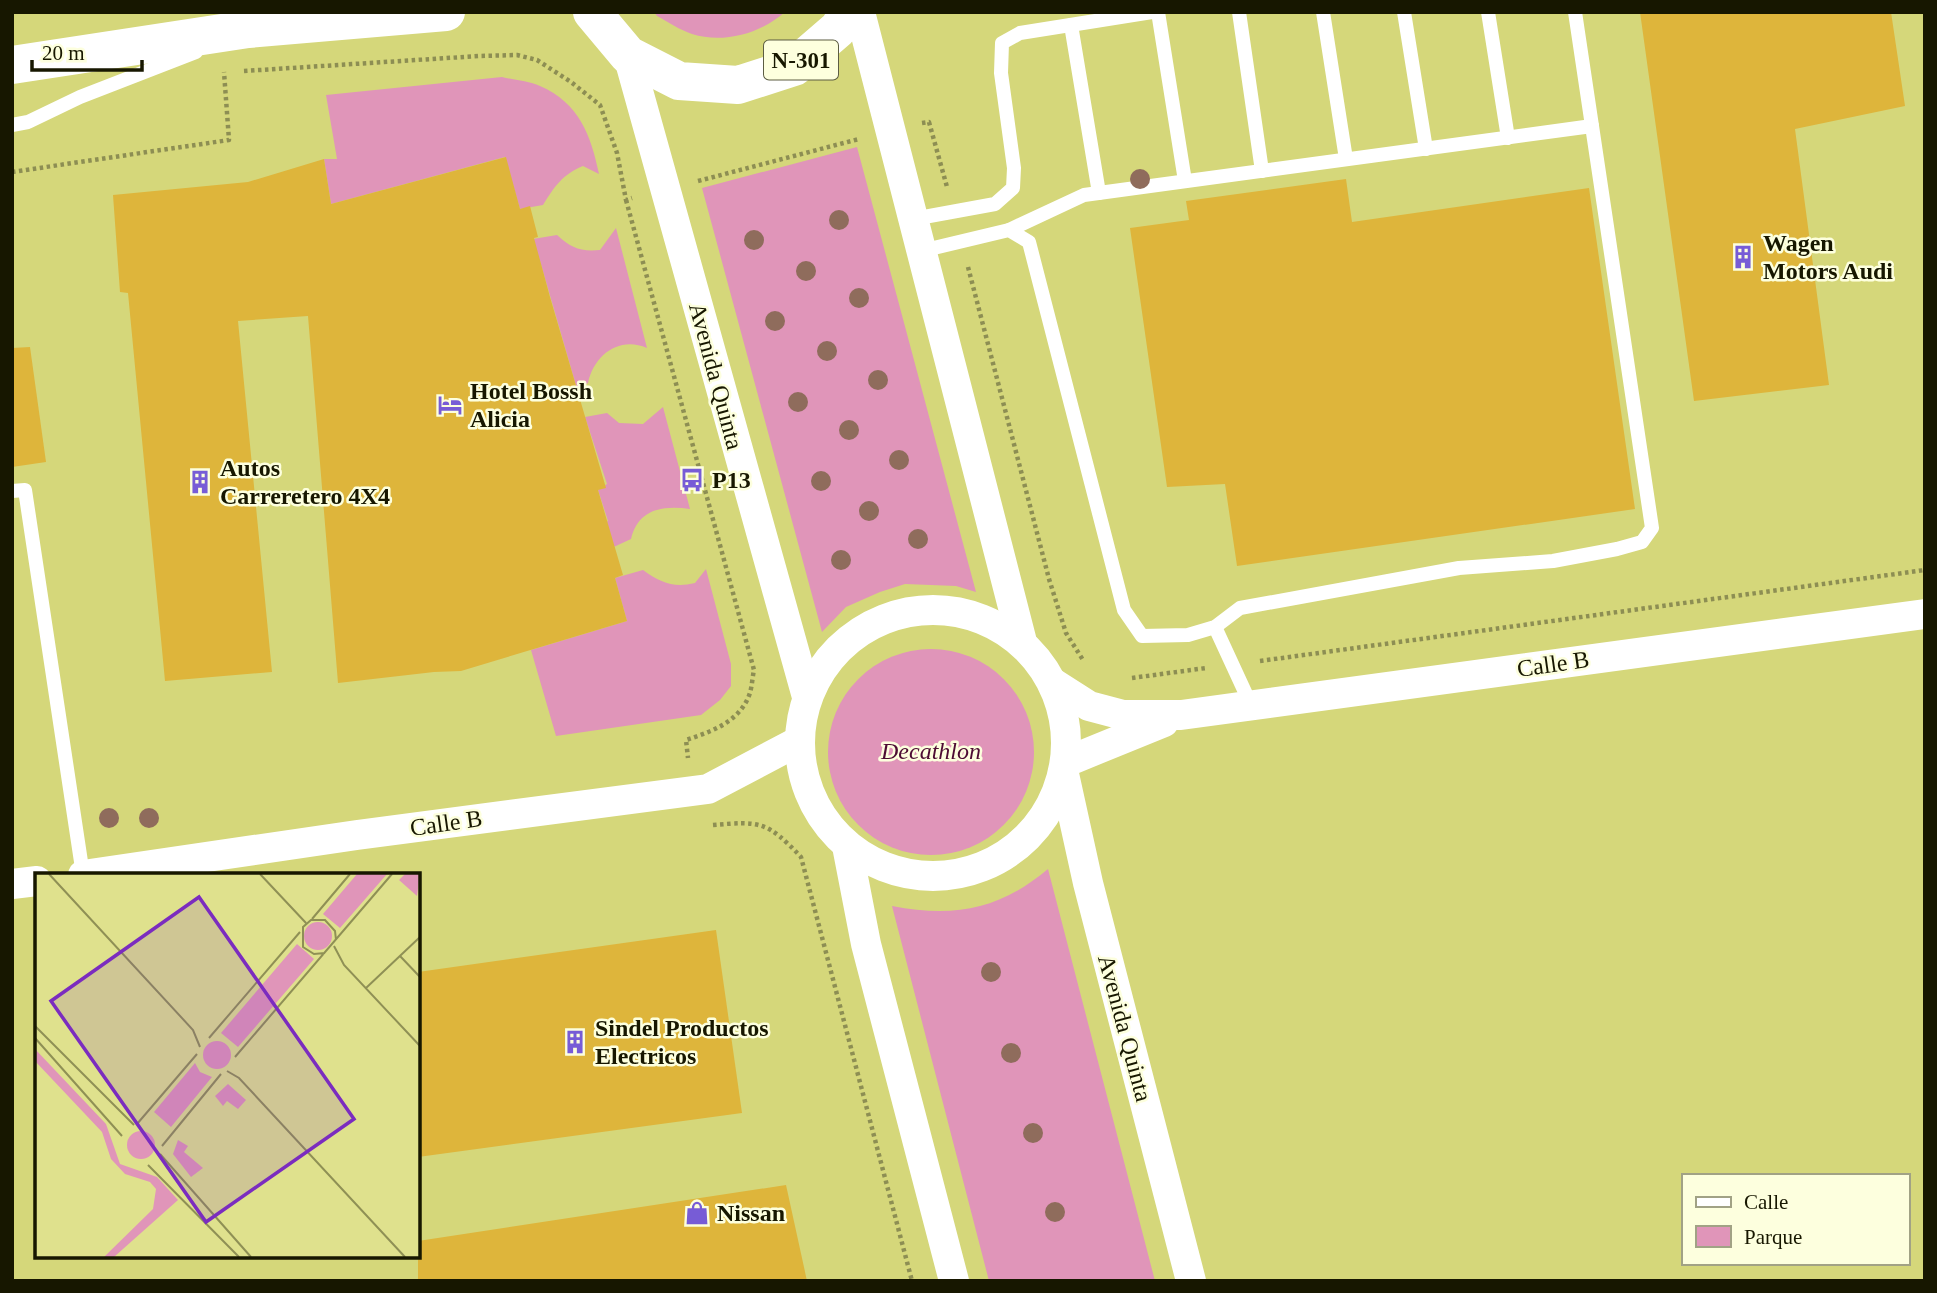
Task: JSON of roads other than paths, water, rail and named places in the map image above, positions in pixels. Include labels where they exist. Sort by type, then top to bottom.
[{"type":"main road","points":[[12,65],[248,29],[446,12]]},
{"type":"main road","name":"N-301","points":[[592,12],[628,54],[680,81],[738,85],[794,67],[838,29],[849,12]]},
{"type":"street","points":[[860,12],[1022,642]]},
{"type":"street","name":"Avenida Quinta","points":[[628,54],[807,696]]},
{"type":"street","points":[[926,608],[977,615],[1022,642],[1053,683],[1064,712],[1068,743],[1065,768],[1045,815],[1015,849],[975,870],[931,877],[886,869],[847,846],[820,817],[804,781],[799,741],[807,696],[834,652],[876,621],[926,608]]},
{"type":"street","name":"Calle B","points":[[1053,683],[1089,706],[1123,715],[1181,715],[1925,614]]},
{"type":"street","name":"Calle B","points":[[1065,768],[1181,715]]},
{"type":"street","name":"Calle B","points":[[97,873],[708,789],[799,741]]},
{"type":"street","name":"Avenida Quinta","points":[[1065,768],[1088,883],[1191,1281]]},
{"type":"street","points":[[847,846],[860,923],[954,1281]]},
{"type":"street","points":[[12,884],[35,881]]},
{"type":"lane","points":[[913,219],[995,204],[1013,188],[1014,168],[1001,72],[1002,43],[1020,33],[1152,12]]},
{"type":"lane","points":[[1158,12],[1185,181]]},
{"type":"lane","points":[[1239,12],[1262,171]]},
{"type":"lane","points":[[1323,12],[1346,159]]},
{"type":"lane","points":[[1404,12],[1426,149]]},
{"type":"lane","points":[[1489,12],[1508,138]]},
{"type":"lane","points":[[1009,230],[1029,242],[1124,610],[1142,636],[1188,635],[1215,627],[1240,608],[1459,568],[1553,561],[1642,542],[1652,528],[1575,12]]},
{"type":"lane","points":[[1071,25],[1099,193]]},
{"type":"lane","points":[[12,125],[28,122],[80,97],[145,73],[248,29]]},
{"type":"lane","points":[[921,251],[1009,230],[1084,195],[1592,126]]},
{"type":"lane","points":[[12,491],[25,490],[83,873]]},
{"type":"lane","points":[[1215,627],[1251,705]]},
{"type":"place","name":"Wagen Motors Audi","points":[[1743,257]]},
{"type":"place","name":"Hotel Bossh Alicia","points":[[450,405]]},
{"type":"place","name":"P13","points":[[692,480]]},
{"type":"place","name":"Autos Carreretero 4X4","points":[[200,482]]},
{"type":"place","name":"Sindel Productos Electricos","points":[[575,1042]]},
{"type":"place","name":"Nissan","points":[[697,1213]]},
{"type":"park label","name":"Decathlon","points":[[931,751]]}]
